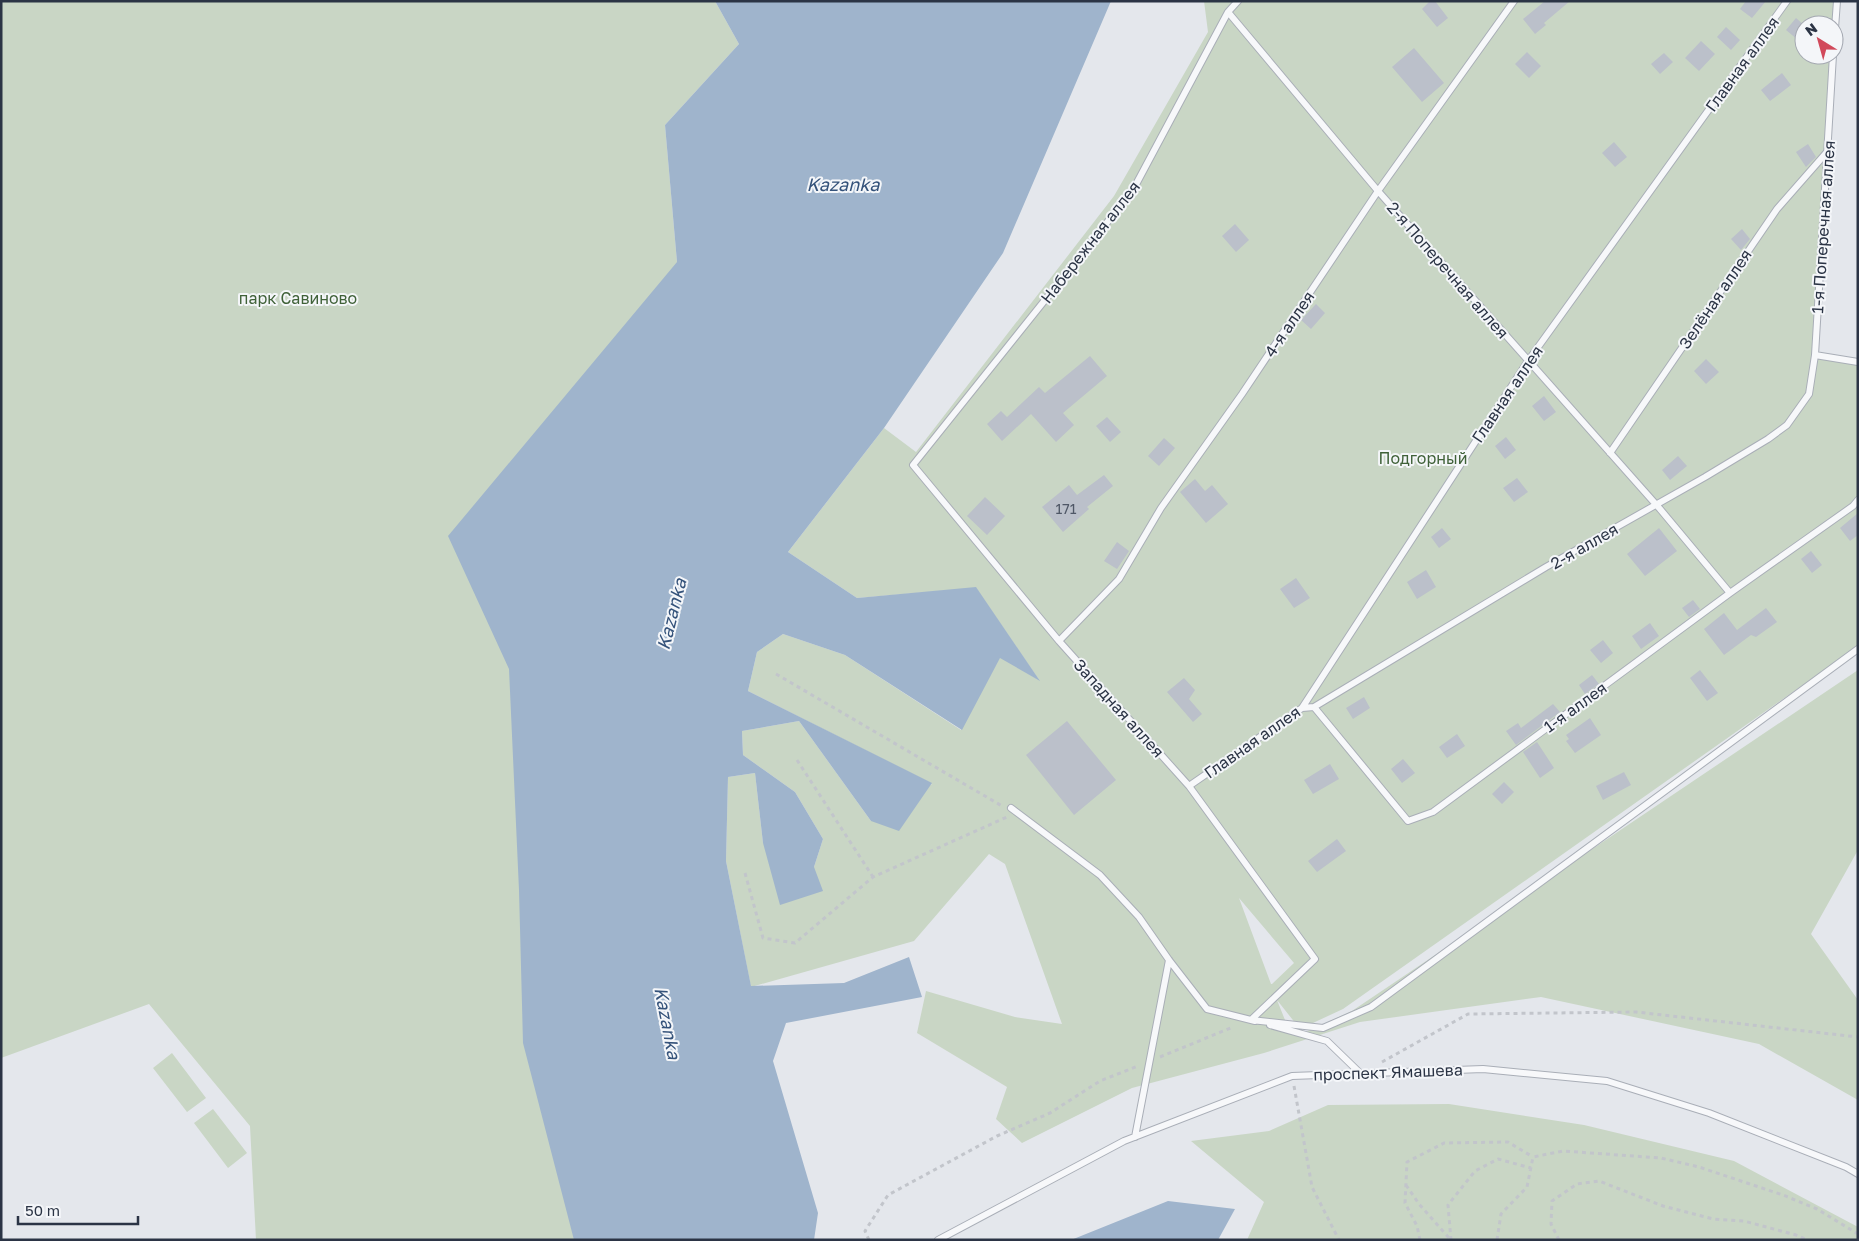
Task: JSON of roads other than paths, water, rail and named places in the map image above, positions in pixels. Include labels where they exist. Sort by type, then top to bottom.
[{"type":"lane","name":"Набережная аллея","points":[[913,465],[1133,190],[1228,12],[1238,1]]},
{"type":"lane","name":"4-я аллея","points":[[1059,642],[1119,579],[1160,508],[1242,394],[1378,191],[1514,1]]},
{"type":"lane","name":"Главная аллея","points":[[1189,786],[1302,708],[1528,361],[1787,1]]},
{"type":"lane","points":[[1835,15],[1836,1]]},
{"type":"lane","name":"2-я Поперечная аллея","points":[[1228,12],[1378,191],[1655,504],[1730,593]]},
{"type":"lane","name":"1-я Поперечная аллея","points":[[1815,355],[1832,65]]},
{"type":"lane","name":"Зелёная аллея","points":[[1610,453],[1777,209],[1827,152]]},
{"type":"lane","points":[[1815,355],[1858,362]]},
{"type":"lane","name":"2-я аллея","points":[[1314,707],[1546,567],[1768,439],[1787,425],[1809,394],[1815,355]]},
{"type":"lane","name":"Западная аллея","points":[[913,465],[1059,642],[1189,786],[1315,959],[1251,1020]]},
{"type":"lane","name":"1-я аллея","points":[[1314,707],[1408,821],[1433,812],[1730,593],[1853,506],[1858,500]]},
{"type":"lane","points":[[1251,1020],[1323,1028],[1371,1008],[1858,649]]},
{"type":"lane","points":[[1302,708],[1314,707]]},
{"type":"lane","points":[[1011,810],[1100,875],[1139,917],[1169,960],[1208,1008],[1327,1040],[1360,1073]]},
{"type":"lane","points":[[1135,1137],[1169,960]]},
{"type":"lane","name":"проспект Ямашева","points":[[938,1240],[1124,1141],[1292,1076],[1483,1069],[1606,1082],[1709,1113],[1846,1167],[1858,1174]]},
{"type":"water","name":"Kazanka","points":[[715,1],[1111,1],[1003,253],[884,428],[788,552],[857,598],[976,587],[1040,681],[1000,658],[962,730],[845,655],[783,634],[757,652],[748,691],[932,783],[899,831],[871,821],[799,721],[742,731],[743,755],[795,792],[823,839],[814,867],[823,891],[780,905],[763,843],[755,773],[728,777],[726,861],[751,986],[844,983],[909,957],[922,997],[786,1023],[773,1061],[818,1213],[814,1240],[574,1240],[523,1043],[519,890],[509,669],[448,536],[677,262],[665,125],[739,44]]},
{"type":"water","points":[[1168,1201],[1235,1209],[1218,1240],[1071,1240]]},
{"type":"park label","name":"парк Савиново","points":[[298,298]]},
{"type":"park label","name":"Подгорный","points":[[1423,458]]}]
